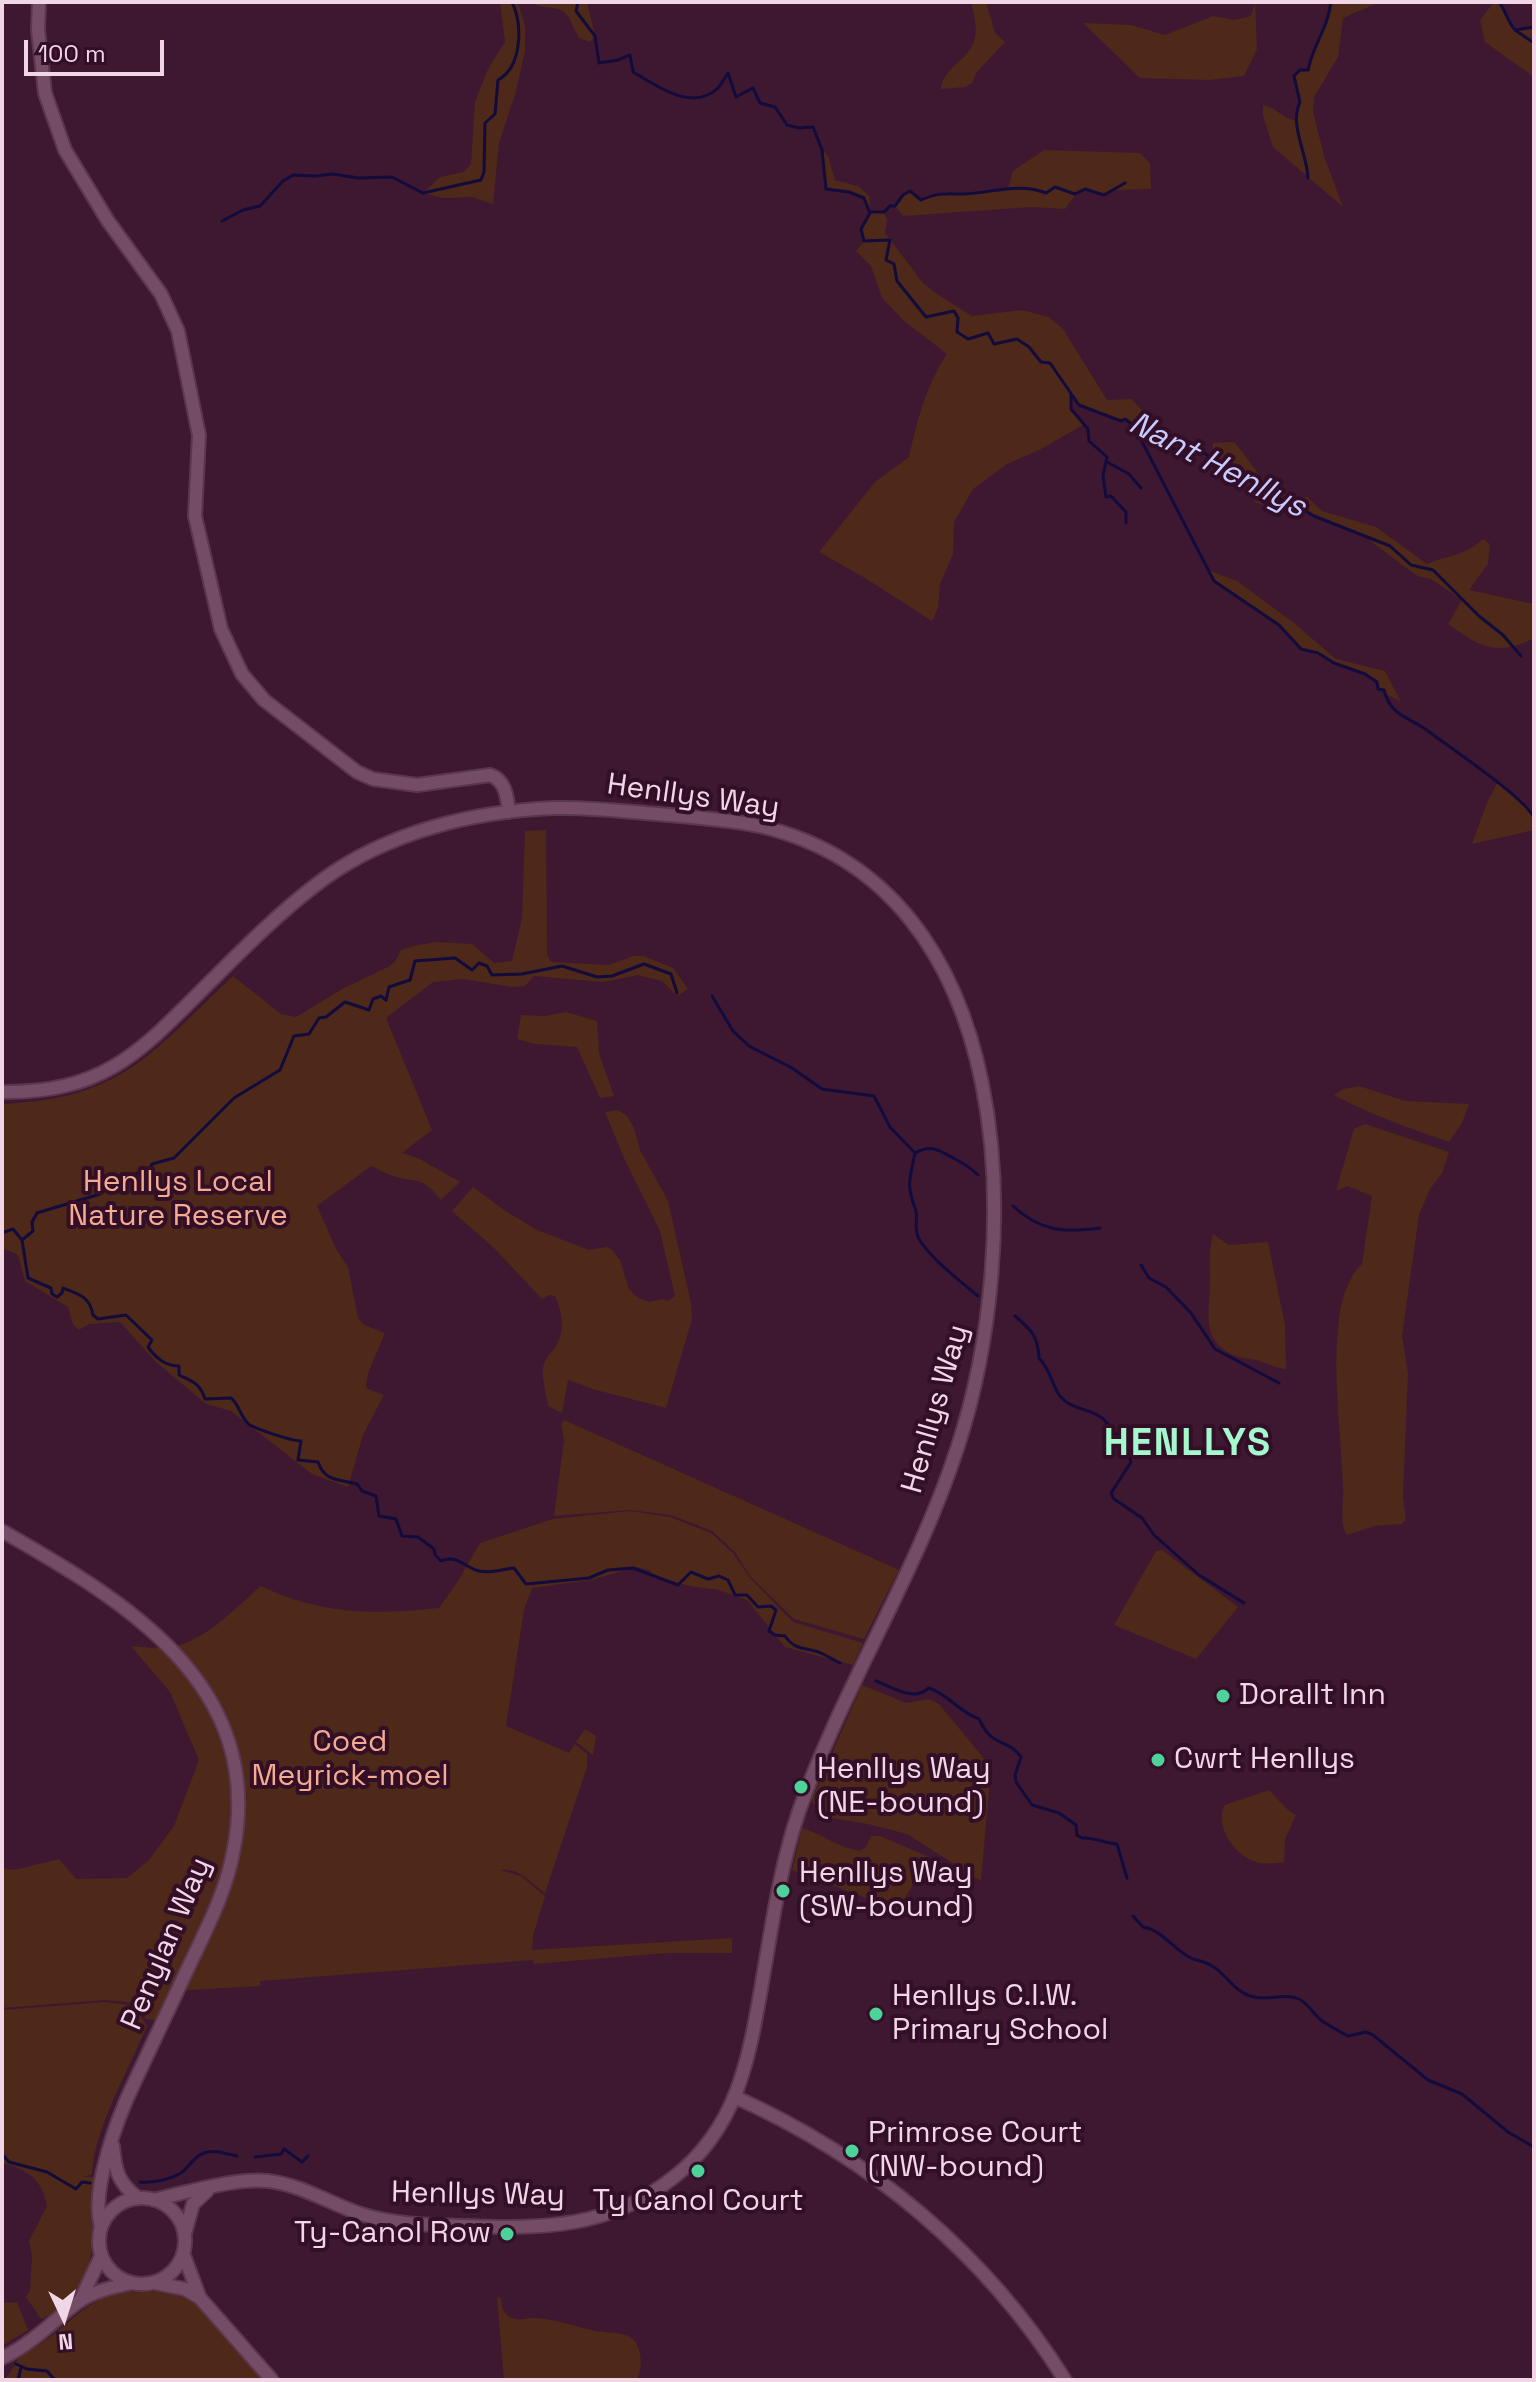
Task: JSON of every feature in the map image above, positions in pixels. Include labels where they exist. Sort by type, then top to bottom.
[{"type":"street","points":[[39,2],[38,30],[45,93],[65,150],[108,221],[152,280],[178,331],[199,435],[195,516],[221,629],[242,674],[264,700],[357,772],[391,783],[417,785],[490,775],[502,783],[509,812]]},
{"type":"street","name":"Henllys Way","points":[[2,1092],[62,1087],[102,1073],[142,1050],[283,912],[327,876],[350,862],[408,835],[478,816],[555,808],[733,822],[785,834],[837,858],[867,878],[904,913],[932,950],[949,982],[966,1026],[986,1114],[994,1188],[994,1265],[978,1377],[959,1446],[914,1560],[858,1671],[795,1822],[778,1891],[747,2063],[735,2097],[698,2156],[658,2190],[632,2204],[577,2223],[517,2227],[411,2223],[372,2218],[282,2183],[241,2181],[154,2200]]},
{"type":"street","name":"Penylan Way","points":[[2,1531],[74,1573],[163,1639],[206,1693],[230,1748],[235,1777],[239,1810],[234,1849],[224,1886],[205,1934],[129,2093],[103,2172],[101,2226]]},
{"type":"street","points":[[735,2097],[803,2130],[921,2212],[995,2285],[1046,2350],[1065,2380]]},
{"type":"street","name":"Penylan Way","points":[[113,2143],[116,2174],[124,2187],[138,2198]]},
{"type":"street","points":[[152,2283],[171,2273],[183,2253],[193,2204],[209,2189]]},
{"type":"street","points":[[132,2283],[110,2270],[101,2256],[101,2226],[119,2204],[138,2198],[154,2200],[174,2212],[185,2235]]},
{"type":"street","points":[[183,2253],[200,2298]]},
{"type":"street","points":[[80,2301],[101,2256]]},
{"type":"street","points":[[2,2358],[41,2335],[80,2301],[95,2293],[132,2283],[152,2283],[185,2289],[200,2298],[272,2380]]},
{"type":"green space","points":[[500,2],[518,2],[525,26],[525,51],[499,143],[493,204],[472,197],[444,198],[423,193],[440,177],[464,172],[471,164],[475,102],[488,69],[505,42]]},
{"type":"green space","points":[[532,2],[587,2],[595,36],[590,42],[579,38],[565,13]]},
{"type":"green space","points":[[971,2],[986,2],[995,33],[1005,42],[976,73],[972,83],[965,87],[941,89],[946,75],[967,54],[974,41],[976,27]]},
{"type":"green space","points":[[1255,2],[1257,49],[1244,76],[1209,80],[1140,78],[1083,23],[1131,25],[1165,35],[1213,16],[1235,20],[1251,16]]},
{"type":"green space","points":[[1331,2],[1380,2],[1343,18],[1338,57],[1314,97],[1313,112],[1325,159],[1343,207],[1273,147],[1263,116],[1263,105],[1297,121],[1296,110],[1300,102],[1294,76],[1300,70],[1308,69]]},
{"type":"green space","points":[[1494,2],[1499,2],[1515,30],[1534,27],[1534,77],[1485,42],[1480,20]]},
{"type":"green space","points":[[822,150],[828,156],[835,180],[858,186],[869,196],[870,212],[864,198],[826,189]]},
{"type":"green space","points":[[1044,150],[1140,153],[1150,163],[1151,189],[1113,190],[1104,195],[1081,192],[1065,209],[1031,207],[903,216],[895,206],[910,191],[921,199],[944,192],[965,194],[1008,188],[1013,171]]},
{"type":"green space","points":[[870,212],[884,212],[887,220],[885,233],[923,283],[937,294],[972,316],[1022,310],[1049,317],[1063,329],[1107,400],[1131,399],[1170,438],[1188,448],[1165,448],[1125,419],[1121,421],[1079,405],[1071,393],[1071,409],[1083,425],[1007,464],[973,489],[954,522],[953,554],[940,584],[938,608],[932,621],[819,552],[875,482],[909,457],[928,391],[947,354],[904,321],[882,298],[871,266],[856,251],[864,241],[861,229]]},
{"type":"green space","points":[[1234,442],[1272,487],[1293,496],[1307,497],[1322,511],[1376,527],[1427,564],[1463,552],[1483,539],[1490,544],[1488,564],[1469,590],[1534,604],[1534,638],[1509,647],[1479,644],[1448,624],[1462,600],[1431,579],[1417,576],[1364,536],[1314,516],[1291,502],[1281,511],[1255,502],[1252,489],[1218,471],[1212,457],[1213,443]]},
{"type":"green space","points":[[1208,570],[1237,581],[1336,659],[1385,671],[1401,702],[1378,689],[1377,682],[1368,677],[1299,647],[1280,626],[1230,592]]},
{"type":"green space","points":[[1498,782],[1531,811],[1534,830],[1472,844],[1488,800]]},
{"type":"green space","name":"Henllys Local Nature Reserve","points":[[546,830],[547,955],[552,962],[608,965],[634,956],[644,956],[673,968],[688,989],[677,996],[662,981],[638,975],[603,982],[534,976],[525,986],[512,987],[463,979],[433,982],[386,1018],[432,1130],[402,1153],[420,1159],[460,1182],[441,1200],[421,1182],[393,1176],[371,1166],[317,1206],[336,1249],[348,1267],[358,1318],[364,1325],[385,1333],[368,1373],[366,1388],[384,1395],[363,1435],[348,1487],[312,1474],[231,1411],[206,1404],[156,1362],[120,1322],[89,1324],[79,1330],[73,1325],[68,1307],[25,1281],[18,1255],[2,1248],[2,1104],[78,1093],[107,1082],[156,1049],[233,976],[281,1014],[296,1017],[344,988],[388,967],[395,962],[401,950],[413,946],[436,942],[472,944],[494,963],[512,961],[522,918],[525,831]]},
{"type":"green space","points":[[566,1012],[597,1021],[599,1053],[614,1096],[600,1098],[577,1047],[535,1044],[517,1039],[521,1015],[545,1016]]},
{"type":"green space","points":[[1359,1086],[1405,1101],[1469,1104],[1462,1123],[1449,1142],[1376,1115],[1334,1095],[1343,1089]]},
{"type":"green space","points":[[618,1110],[627,1116],[634,1128],[640,1150],[668,1201],[692,1319],[666,1408],[568,1380],[562,1413],[548,1406],[543,1377],[544,1364],[557,1344],[562,1329],[555,1296],[542,1299],[494,1248],[452,1211],[473,1187],[537,1230],[589,1250],[607,1247],[620,1260],[629,1289],[638,1298],[650,1302],[668,1301],[675,1296],[660,1231],[605,1112]]},
{"type":"green space","points":[[1365,1124],[1449,1152],[1442,1173],[1430,1189],[1419,1215],[1402,1336],[1408,1373],[1403,1498],[1406,1519],[1402,1524],[1375,1526],[1347,1535],[1342,1519],[1337,1340],[1343,1297],[1362,1264],[1372,1196],[1347,1186],[1336,1191],[1354,1129]]},
{"type":"green space","points":[[1213,1234],[1229,1245],[1268,1242],[1285,1325],[1286,1369],[1238,1357],[1226,1351],[1213,1336],[1209,1318]]},
{"type":"green space","points":[[564,1420],[899,1570],[864,1639],[794,1619],[750,1576],[735,1552],[712,1531],[671,1515],[630,1510],[554,1516],[564,1440],[561,1424]]},
{"type":"green space","name":"Coed Meyrick-moel","points":[[630,1511],[670,1517],[711,1533],[733,1553],[750,1578],[793,1622],[863,1643],[853,1665],[785,1647],[747,1600],[719,1590],[689,1586],[655,1576],[649,1570],[636,1567],[591,1580],[532,1588],[524,1610],[506,1726],[569,1753],[575,1744],[587,1754],[587,1767],[545,1893],[519,1873],[500,1870],[521,1876],[545,1896],[532,1950],[732,1938],[732,1953],[666,1953],[534,1964],[533,1960],[260,1981],[260,1986],[173,1991],[156,2020],[146,2019],[137,2003],[106,2000],[2,2008],[2,1868],[14,1870],[59,1859],[76,1879],[127,1878],[149,1860],[174,1826],[199,1760],[170,1692],[131,1646],[164,1648],[191,1640],[216,1625],[261,1586],[283,1596],[327,1608],[392,1612],[439,1608],[480,1543],[553,1519]]},
{"type":"green space","points":[[1162,1550],[1238,1607],[1196,1659],[1114,1625],[1156,1551]]},
{"type":"green space","points":[[862,1685],[906,1703],[930,1699],[939,1704],[991,1767],[981,1881],[907,1834],[826,1817],[813,1804],[812,1799]]},
{"type":"green space","points":[[585,1729],[596,1736],[593,1755],[576,1742]]},
{"type":"green space","points":[[1269,1790],[1296,1815],[1285,1839],[1284,1862],[1260,1863],[1246,1857],[1232,1845],[1224,1829],[1222,1813],[1225,1805]]},
{"type":"green space","points":[[802,1828],[859,1851],[866,1847],[871,1836],[880,1836],[929,1857],[898,1910],[792,1870]]},
{"type":"green space","points":[[105,2002],[134,2006],[147,2026],[106,2119],[94,2156],[92,2174],[84,2177],[96,2177],[89,2263],[74,2293],[62,2306],[41,2319],[26,2297],[30,2290],[32,2257],[29,2241],[47,2206],[42,2189],[32,2177],[19,2168],[2,2163],[2,2010]]},
{"type":"green space","points":[[158,2291],[182,2296],[198,2306],[261,2376],[254,2380],[5,2380],[19,2358],[102,2298],[129,2292]]},
{"type":"green space","points":[[497,2297],[501,2298],[505,2313],[514,2319],[550,2320],[632,2338],[641,2358],[637,2380],[504,2380]]},
{"type":"green space","points":[[17,2302],[28,2330],[2,2346],[2,2303]]},
{"type":"waterway","points":[[222,221],[243,210],[260,206],[283,181],[293,175],[392,177],[423,193],[481,180],[484,172],[485,123],[495,114],[498,80],[512,66],[518,45],[518,22],[512,2]]},
{"type":"waterway","name":"Nant Henllys","points":[[578,2],[576,11],[595,36],[599,63],[630,55],[633,72],[674,94],[696,98],[717,89],[728,73],[736,97],[753,88],[760,103],[775,107],[787,125],[813,127],[822,150],[826,189],[864,198],[870,213],[861,229],[864,241],[890,240],[886,260],[894,264],[897,281],[926,317],[954,311],[958,318],[957,332],[968,339],[988,333],[994,344],[1017,339],[1029,347],[1041,362],[1050,363],[1079,405],[1121,421],[1125,419],[1165,448],[1201,451],[1222,465],[1246,475],[1261,493],[1291,502],[1314,516],[1390,546],[1411,565],[1433,570],[1479,616],[1503,635],[1521,656]]},
{"type":"waterway","points":[[1308,178],[1297,130],[1300,102],[1294,76],[1300,70],[1308,70],[1331,2]]},
{"type":"waterway","points":[[1499,2],[1515,30],[1534,27]]},
{"type":"waterway","points":[[1515,30],[1534,43]]},
{"type":"waterway","points":[[872,212],[884,212],[895,206],[910,191],[921,200],[938,195],[1016,188],[1046,193],[1055,187],[1075,194],[1085,189],[1104,195],[1125,183]]},
{"type":"waterway","points":[[1071,394],[1071,409],[1088,429],[1089,441],[1107,457],[1103,475],[1106,497],[1111,496],[1126,512],[1126,523]]},
{"type":"waterway","points":[[1137,425],[1137,432],[1214,581],[1279,625],[1301,649],[1318,653],[1377,682],[1378,689],[1384,690],[1396,711],[1486,773],[1528,809],[1534,818]]},
{"type":"waterway","points":[[1107,462],[1129,474],[1141,488]]},
{"type":"waterway","points":[[2,1233],[13,1229],[22,1240],[33,1231],[32,1222],[37,1213],[100,1194],[108,1182],[125,1183],[135,1174],[149,1171],[152,1164],[174,1158],[234,1098],[280,1070],[294,1036],[309,1034],[319,1018],[326,1017],[345,1002],[369,1010],[373,999],[381,996],[386,1000],[389,987],[410,980],[415,961],[455,958],[472,970],[479,963],[487,966],[492,975],[522,974],[562,966],[597,977],[612,976],[644,964],[671,974],[677,993]]},
{"type":"waterway","points":[[712,996],[733,1031],[749,1046],[792,1068],[822,1089],[874,1096],[890,1127],[915,1153],[937,1150],[963,1163],[978,1175]]},
{"type":"waterway","points":[[915,1153],[910,1187],[917,1235],[939,1262],[978,1296]]},
{"type":"waterway","points":[[1013,1206],[1033,1221],[1053,1228],[1100,1228]]},
{"type":"waterway","points":[[22,1240],[28,1278],[51,1288],[52,1294],[57,1297],[63,1288],[79,1294],[98,1319],[126,1315],[152,1340],[148,1347],[154,1355],[165,1363],[179,1366],[179,1375],[198,1386],[205,1399],[231,1398],[250,1425],[301,1441],[298,1460],[318,1462],[329,1476],[357,1484],[362,1491],[376,1496],[379,1516],[396,1519],[402,1536],[418,1537],[434,1549],[441,1561],[456,1560],[483,1572],[514,1568],[526,1584],[589,1578],[608,1570],[633,1568],[678,1585],[691,1572],[708,1579],[719,1576],[728,1580],[735,1595],[747,1595],[758,1607],[771,1606],[776,1610],[769,1631],[840,1663]]},
{"type":"waterway","points":[[1141,1265],[1149,1278],[1166,1287],[1191,1313],[1215,1349],[1279,1383]]},
{"type":"waterway","points":[[1015,1316],[1033,1334],[1039,1358],[1060,1396],[1103,1419],[1126,1451],[1131,1462],[1111,1493],[1114,1499],[1142,1518],[1154,1535],[1199,1575],[1244,1603]]},
{"type":"waterway","points":[[876,1681],[910,1694],[929,1688],[979,1719],[989,1735],[1021,1757],[1016,1782],[1032,1805],[1059,1813],[1076,1825],[1077,1835],[1082,1838],[1117,1844],[1127,1878]]},
{"type":"waterway","points":[[1133,1916],[1143,1927],[1156,1932],[1183,1953],[1217,1969],[1244,1994],[1256,1998],[1293,1997],[1306,2004],[1318,2018],[1348,2036],[1366,2032],[1373,2035],[1428,2080],[1462,2094],[1508,2132],[1534,2147]]},
{"type":"waterway","points":[[255,2157],[281,2154],[284,2149],[302,2162],[308,2156]]},
{"type":"waterway","points":[[140,2182],[175,2176],[197,2157],[208,2152],[237,2156]]},
{"type":"waterway","points":[[2,2154],[9,2162],[47,2172],[76,2189],[82,2182],[90,2183]]},
{"type":"waterway","points":[[16,2364],[27,2369],[47,2371],[55,2380]]},
{"type":"waterway","points":[[18,2380],[21,2368]]},
{"type":"place","name":"Dorallt Inn","points":[[1223,1696]]},
{"type":"place","name":"Cwrt Henllys","points":[[1158,1760]]},
{"type":"place","name":"Henllys Way (NE-bound)","points":[[801,1787]]},
{"type":"place","name":"Henllys Way (SW-bound)","points":[[783,1891]]},
{"type":"place","name":"Henllys C.I.W. Primary School","points":[[876,2014]]},
{"type":"place","name":"Primrose Court (NW-bound)","points":[[852,2151]]},
{"type":"place","name":"Ty Canol Court","points":[[698,2171]]},
{"type":"place","name":"Ty-Canol Row","points":[[507,2234]]},
{"type":"district","name":"HENLLYS","points":[[1188,1445]]}]
